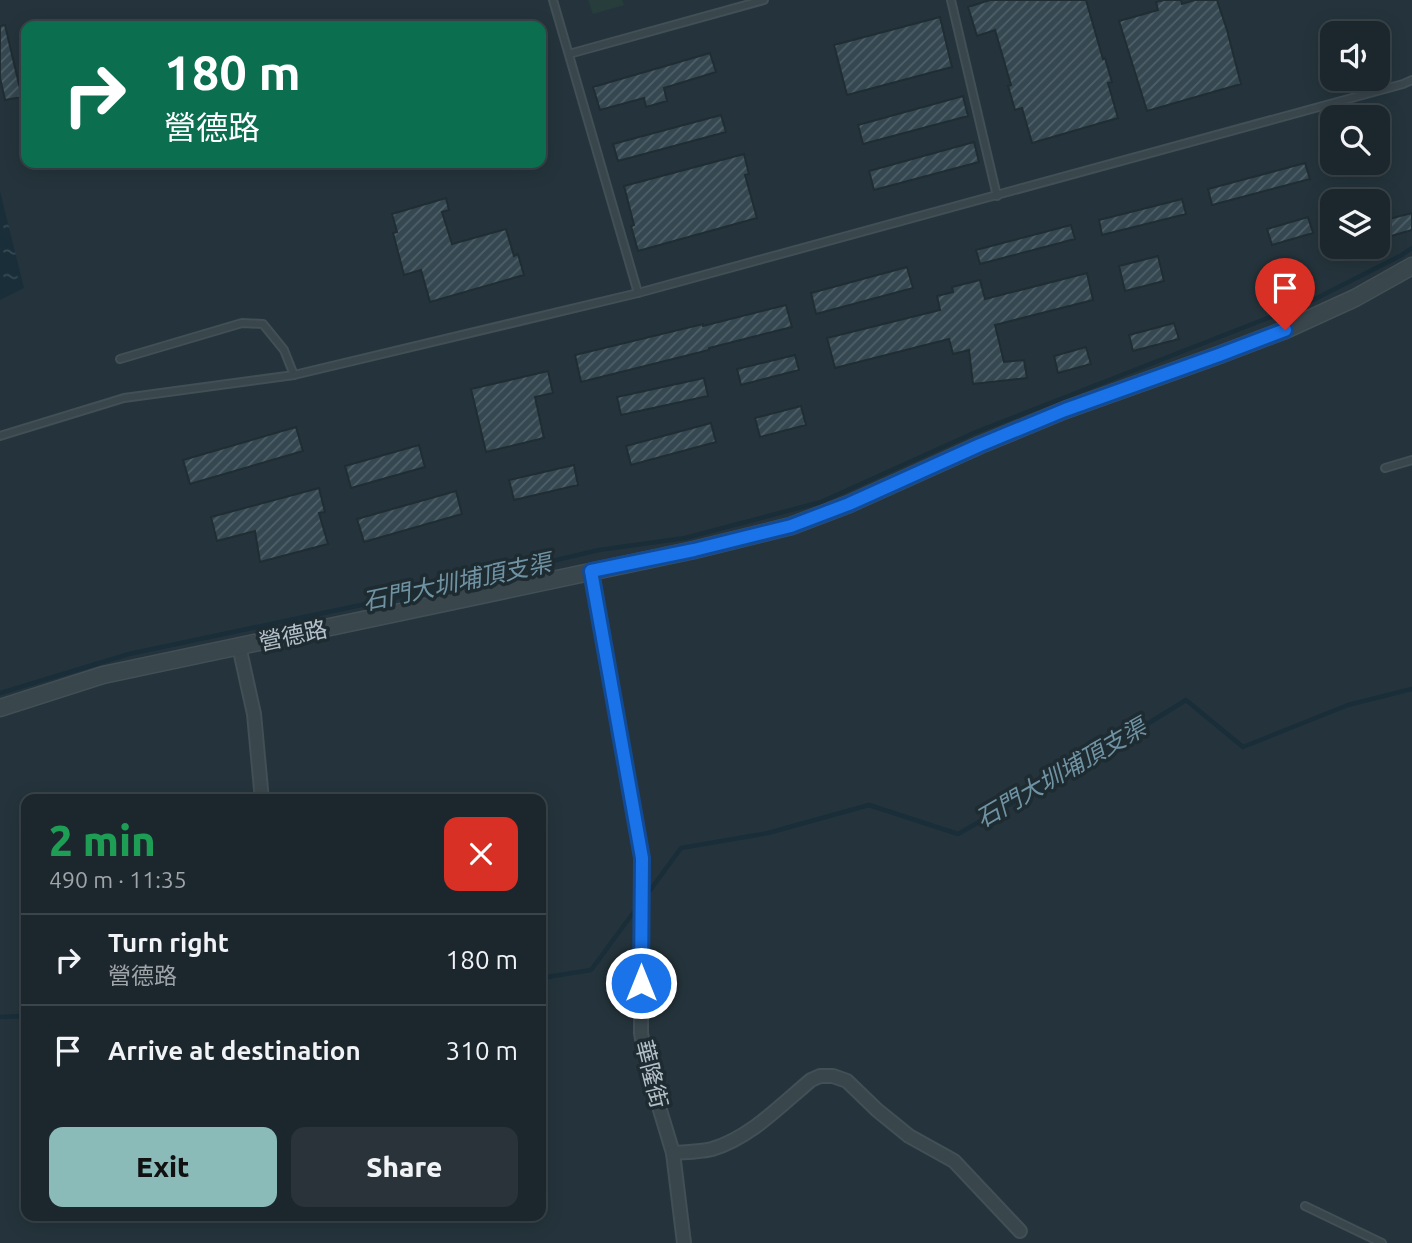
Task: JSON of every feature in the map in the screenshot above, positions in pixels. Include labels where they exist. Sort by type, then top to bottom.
[{"type":"street","name":"營德路","points":[[0,708],[103,675],[694,550],[791,526],[849,504],[1065,410],[1285,330],[1355,298],[1412,266]]},
{"type":"street","name":"華隆街","points":[[591,571],[642,858],[641,1033],[647,1067],[673,1153],[684,1243]]},
{"type":"street","points":[[239,646],[254,714],[261,794]]},
{"type":"street","points":[[673,1153],[709,1150],[730,1142],[762,1121],[811,1080],[820,1076],[834,1076],[847,1081],[909,1136],[954,1161],[1020,1231]]},
{"type":"lane","points":[[554,0],[638,293]]},
{"type":"lane","points":[[569,54],[764,0]]},
{"type":"lane","points":[[951,0],[997,196]]},
{"type":"lane","points":[[0,436],[124,398],[294,376],[638,293],[1403,85],[1412,80]]},
{"type":"lane","points":[[120,359],[242,324],[263,324],[284,350],[294,376]]},
{"type":"lane","points":[[1385,468],[1412,460]]},
{"type":"lane","points":[[1305,1206],[1382,1243]]},
{"type":"green space","points":[[588,0],[622,0],[624,5],[593,14]]},
{"type":"water","points":[[0,191],[24,288],[0,300]]},
{"type":"building","points":[[990,0],[1086,0],[1112,82],[1108,83],[1118,118],[1032,143],[1022,108],[1015,110],[1008,86],[1011,85],[995,30],[977,36],[968,7]]},
{"type":"building","points":[[1181,0],[1182,4],[1195,0],[1217,0],[1241,84],[1147,111],[1119,21],[1158,10],[1156,2]]},
{"type":"building","points":[[940,17],[952,67],[847,95],[834,45]]},
{"type":"building","points":[[5,25],[21,97],[5,100],[0,78],[0,26]]},
{"type":"building","points":[[710,53],[716,72],[664,88],[667,101],[646,107],[644,98],[600,110],[593,87]]},
{"type":"building","points":[[963,96],[968,116],[863,144],[858,125]]},
{"type":"building","points":[[721,115],[726,132],[618,161],[613,144]]},
{"type":"building","points":[[974,142],[979,162],[874,190],[869,171]]},
{"type":"building","points":[[744,154],[749,174],[745,175],[757,218],[638,251],[624,186]]},
{"type":"building","points":[[1305,163],[1310,179],[1212,205],[1208,189]]},
{"type":"building","points":[[446,198],[449,210],[442,212],[452,244],[506,229],[514,256],[518,254],[524,275],[430,302],[421,270],[404,275],[393,233],[397,232],[392,214]]},
{"type":"building","points":[[1182,199],[1186,214],[1102,235],[1099,220]]},
{"type":"building","points":[[1412,213],[1412,230],[1390,236],[1390,219]]},
{"type":"building","points":[[1308,217],[1313,233],[1272,245],[1267,229]]},
{"type":"building","points":[[1071,225],[1075,239],[980,264],[976,250]]},
{"type":"building","points":[[1158,256],[1164,281],[1125,291],[1119,266]]},
{"type":"building","points":[[907,267],[913,288],[816,314],[811,293]]},
{"type":"building","points":[[1087,273],[1093,300],[995,325],[1004,362],[1024,360],[1027,378],[973,384],[969,350],[953,354],[949,339],[835,368],[827,338],[940,310],[937,296],[953,292],[952,287],[980,280],[985,299]]},
{"type":"building","points":[[786,305],[792,327],[581,382],[575,355]]},
{"type":"building","points":[[1174,323],[1179,339],[1133,351],[1129,335]]},
{"type":"building","points":[[1086,347],[1091,364],[1058,373],[1054,356]]},
{"type":"building","points":[[795,355],[799,370],[741,385],[737,369]]},
{"type":"building","points":[[548,371],[553,393],[535,397],[544,438],[486,452],[471,389]]},
{"type":"building","points":[[704,378],[708,396],[621,415],[617,397]]},
{"type":"building","points":[[801,406],[806,425],[760,437],[755,418]]},
{"type":"building","points":[[711,423],[716,442],[631,465],[626,446]]},
{"type":"building","points":[[296,427],[303,451],[190,484],[183,460]]},
{"type":"building","points":[[419,445],[425,467],[351,488],[345,466]]},
{"type":"building","points":[[574,465],[578,485],[514,500],[509,480]]},
{"type":"building","points":[[319,488],[325,512],[319,513],[328,544],[260,562],[255,531],[217,541],[211,517]]},
{"type":"building","points":[[456,491],[462,514],[364,542],[357,519]]},
{"type":"waterway","name":"石門大圳埔頂支渠","points":[[0,693],[129,654],[394,598],[599,550],[685,538],[821,502],[976,432],[1309,302],[1412,248]]},
{"type":"waterway","name":"石門大圳埔頂支渠","points":[[646,896],[681,848],[768,833],[869,805],[958,834],[1186,700],[1243,747],[1348,705],[1412,689]]},
{"type":"waterway","name":"石門大圳埔頂支渠","points":[[546,977],[591,970],[639,905]]},
{"type":"waterway","name":"石門大圳埔頂支渠","points":[[0,1017],[21,1016]]},
{"type":"route","points":[[641,983],[642,858],[591,571],[694,550],[791,526],[849,504],[1065,410],[1285,330]]}]
